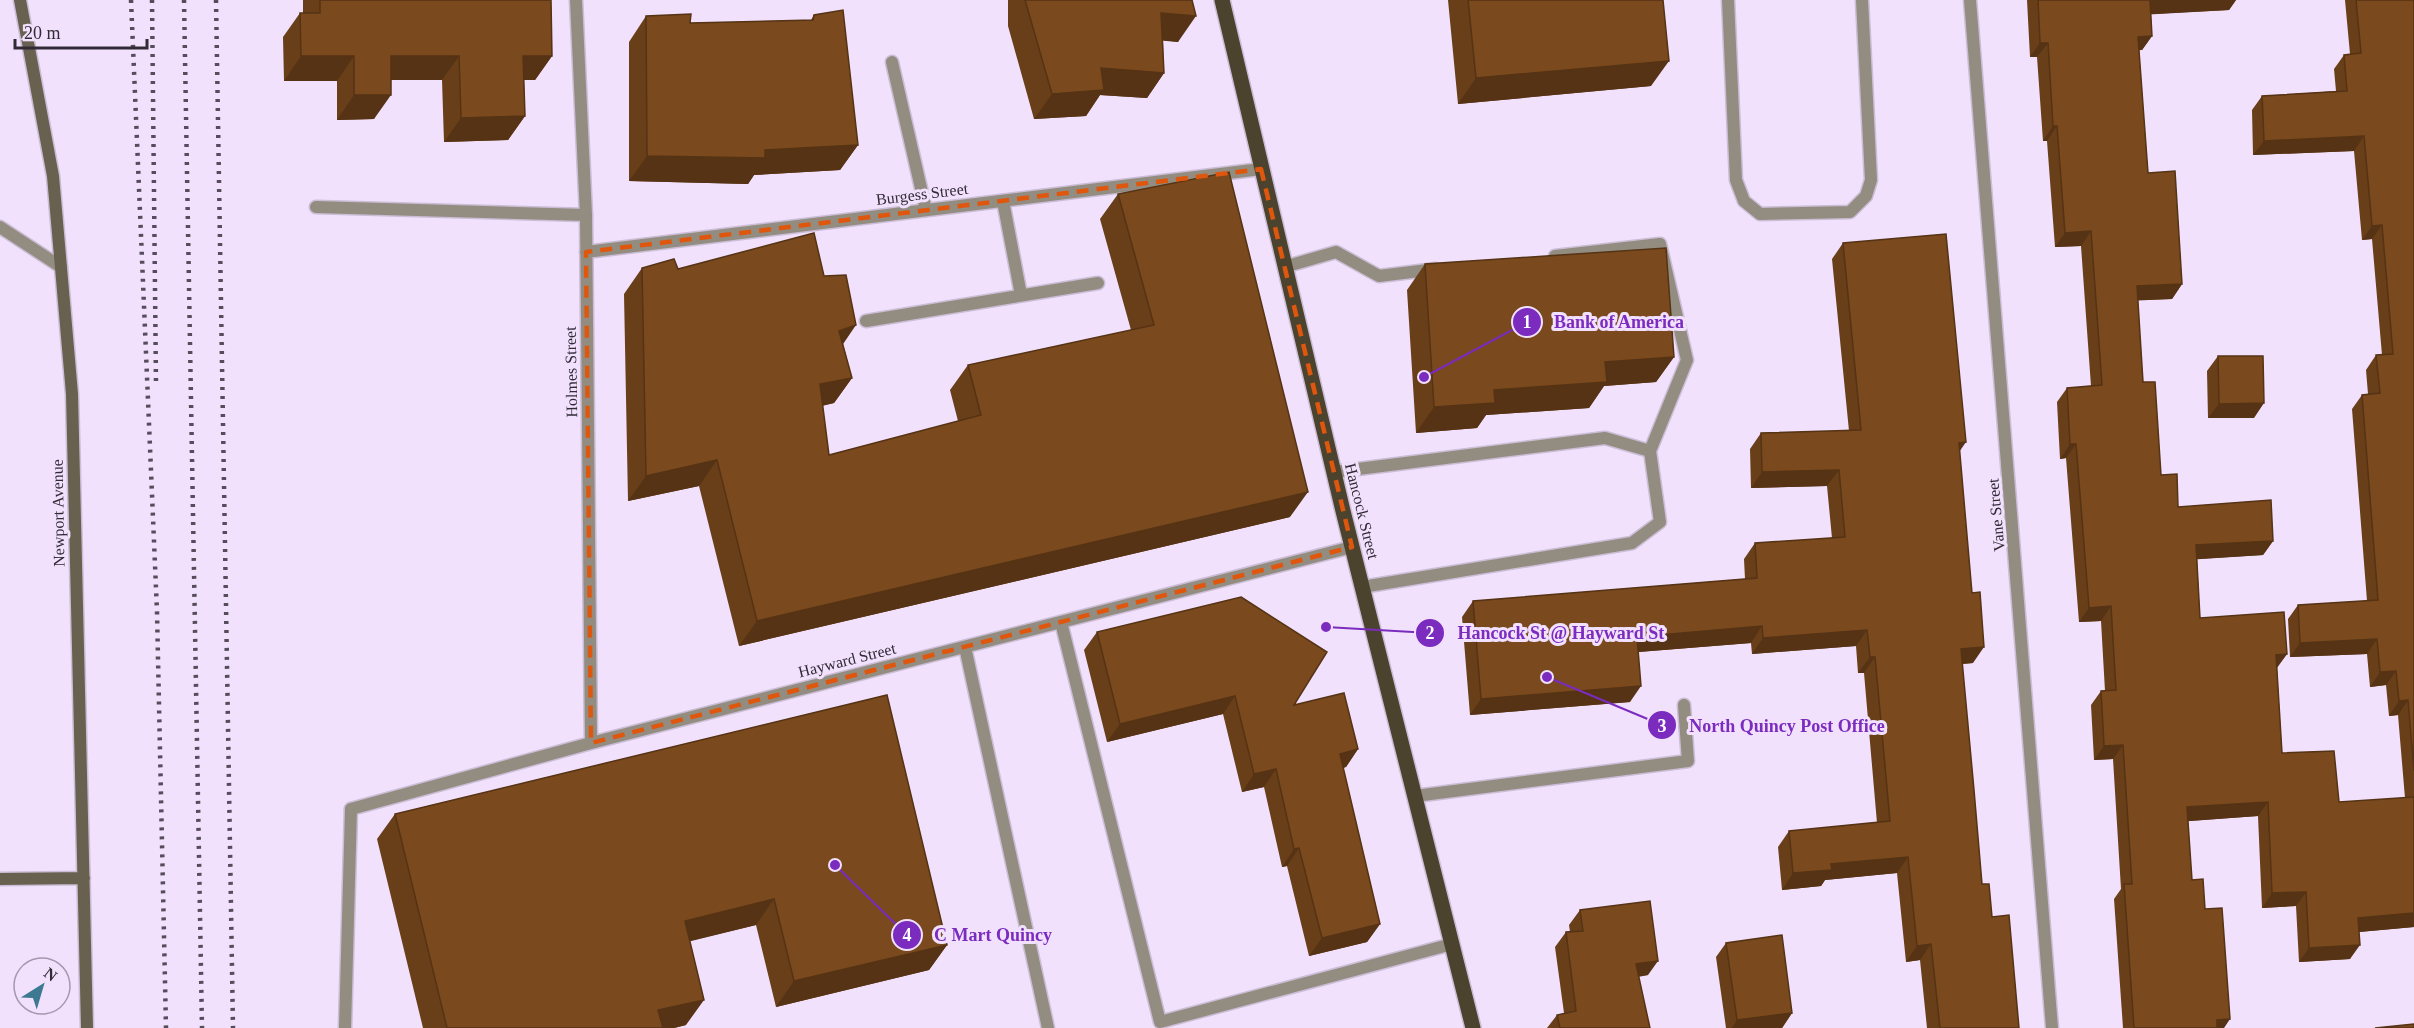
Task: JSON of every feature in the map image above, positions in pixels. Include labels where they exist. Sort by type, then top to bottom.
[{"type":"main road","name":"Newport Avenue","points":[[20,0],[52,176],[72,393],[87,1028]]},
{"type":"main road","name":"Hancock Street","points":[[1222,0],[1352,547],[1473,1028]]},
{"type":"main road","points":[[0,879],[84,878]]},
{"type":"street","name":"Holmes Street","points":[[576,0],[586,215],[591,743]]},
{"type":"street","points":[[1728,0],[1736,180],[1744,201],[1760,214],[1850,212],[1866,196],[1871,180],[1862,0]]},
{"type":"street","name":"Vane Street","points":[[1970,0],[2052,1028]]},
{"type":"street","points":[[892,62],[926,210]]},
{"type":"street","name":"Burgess Street","points":[[586,252],[1261,169]]},
{"type":"street","points":[[1003,201],[1021,296]]},
{"type":"street","points":[[316,207],[586,215]]},
{"type":"street","points":[[0,227],[61,267]]},
{"type":"street","points":[[1362,587],[1632,543],[1660,522],[1650,451],[1687,360],[1660,244],[1543,257]]},
{"type":"street","points":[[1284,267],[1336,252],[1379,276],[1450,268]]},
{"type":"street","points":[[866,321],[1098,282]]},
{"type":"street","points":[[1334,472],[1605,438],[1650,451]]},
{"type":"street","name":"Hayward Street","points":[[345,1028],[351,809],[591,743],[1352,547]]},
{"type":"street","points":[[1060,622],[1157,1025],[1452,944]]},
{"type":"street","points":[[965,647],[1048,1028]]},
{"type":"street","points":[[1415,796],[1688,761],[1684,705]]},
{"type":"highlighted area","points":[[1261,169],[1352,547],[591,743],[586,252]]},
{"type":"building","points":[[320,0],[551,0],[552,56],[523,56],[525,116],[461,118],[459,56],[391,56],[391,95],[354,95],[354,56],[301,56],[300,13],[320,13]]},
{"type":"building","points":[[1025,0],[1192,0],[1196,16],[1161,13],[1164,73],[1101,68],[1104,90],[1052,94]]},
{"type":"building","points":[[1468,0],[1663,0],[1669,61],[1476,78]]},
{"type":"building","points":[[2038,0],[2159,0],[2150,1],[2152,36],[2138,37],[2148,173],[2175,171],[2182,284],[2137,286],[2143,382],[2155,382],[2161,475],[2177,474],[2178,507],[2271,500],[2273,541],[2196,545],[2200,618],[2284,612],[2287,654],[2276,655],[2282,753],[2334,751],[2339,802],[2414,797],[2414,913],[2358,918],[2360,945],[2309,948],[2306,892],[2272,893],[2268,802],[2187,807],[2192,880],[2203,879],[2205,909],[2222,908],[2230,1019],[2217,1020],[2217,1028],[2134,1028],[2124,884],[2132,884],[2123,745],[2104,746],[2101,691],[2116,690],[2111,606],[2089,608],[2076,444],[2070,444],[2067,388],[2102,385],[2091,231],[2065,233],[2057,126],[2053,126],[2048,43],[2040,43]]},
{"type":"building","points":[[2356,0],[2414,0],[2414,771],[2408,700],[2399,701],[2396,671],[2380,672],[2377,639],[2300,643],[2298,605],[2378,600],[2362,395],[2380,393],[2376,355],[2393,354],[2382,225],[2372,226],[2364,136],[2264,141],[2262,96],[2347,91],[2344,55],[2361,53]]},
{"type":"building","points":[[843,10],[858,145],[765,150],[765,158],[647,156],[646,16],[691,14],[690,23],[813,20],[814,15]]},
{"type":"building","points":[[1229,172],[1308,492],[757,621],[717,460],[646,476],[642,268],[674,259],[678,269],[814,233],[824,276],[846,275],[856,325],[839,331],[852,378],[820,384],[829,455],[981,415],[968,365],[1154,325],[1118,194]]},
{"type":"building","points":[[1946,234],[1966,442],[1959,443],[1972,593],[1980,592],[1984,647],[1961,649],[1982,884],[1989,884],[1992,917],[2009,915],[2019,1028],[1940,1028],[1931,944],[1917,946],[1908,857],[1831,864],[1832,870],[1793,873],[1789,831],[1890,821],[1875,657],[1870,657],[1867,630],[1763,638],[1762,626],[1637,637],[1641,686],[1481,699],[1473,601],[1757,578],[1755,543],[1845,537],[1839,470],[1762,472],[1761,433],[1861,430],[1843,243]]},
{"type":"building","points":[[1666,248],[1674,357],[1605,362],[1607,382],[1494,390],[1495,403],[1434,407],[1425,264]]},
{"type":"building","points":[[2218,356],[2263,356],[2264,403],[2219,404]]},
{"type":"building","points":[[1241,597],[1327,652],[1294,705],[1344,693],[1358,749],[1340,754],[1380,924],[1322,938],[1299,848],[1294,849],[1276,769],[1254,774],[1235,696],[1120,724],[1097,632]]},
{"type":"building","points":[[887,695],[947,945],[794,981],[774,899],[685,921],[704,1000],[658,1010],[663,1028],[447,1028],[395,814]]},
{"type":"building","points":[[1650,901],[1658,961],[1636,964],[1650,1028],[1560,1028],[1557,1015],[1576,1011],[1566,932],[1583,931],[1580,910]]},
{"type":"building","points":[[1782,935],[1792,1013],[1737,1020],[1726,943]]},
{"type":"building","points":[[2414,1024],[2414,1028],[2375,1028]]},
{"type":"railway","points":[[131,0],[157,612],[166,1028]]},
{"type":"railway","points":[[152,0],[156,384]]},
{"type":"railway","points":[[184,0],[202,1028]]},
{"type":"railway","points":[[216,0],[233,1028]]},
{"type":"place","name":"Bank of America","points":[[1424,377]]},
{"type":"place","name":"Hancock St @ Hayward St","points":[[1326,627]]},
{"type":"place","name":"North Quincy Post Office","points":[[1547,677]]},
{"type":"place","name":"C Mart Quincy","points":[[835,865]]}]
